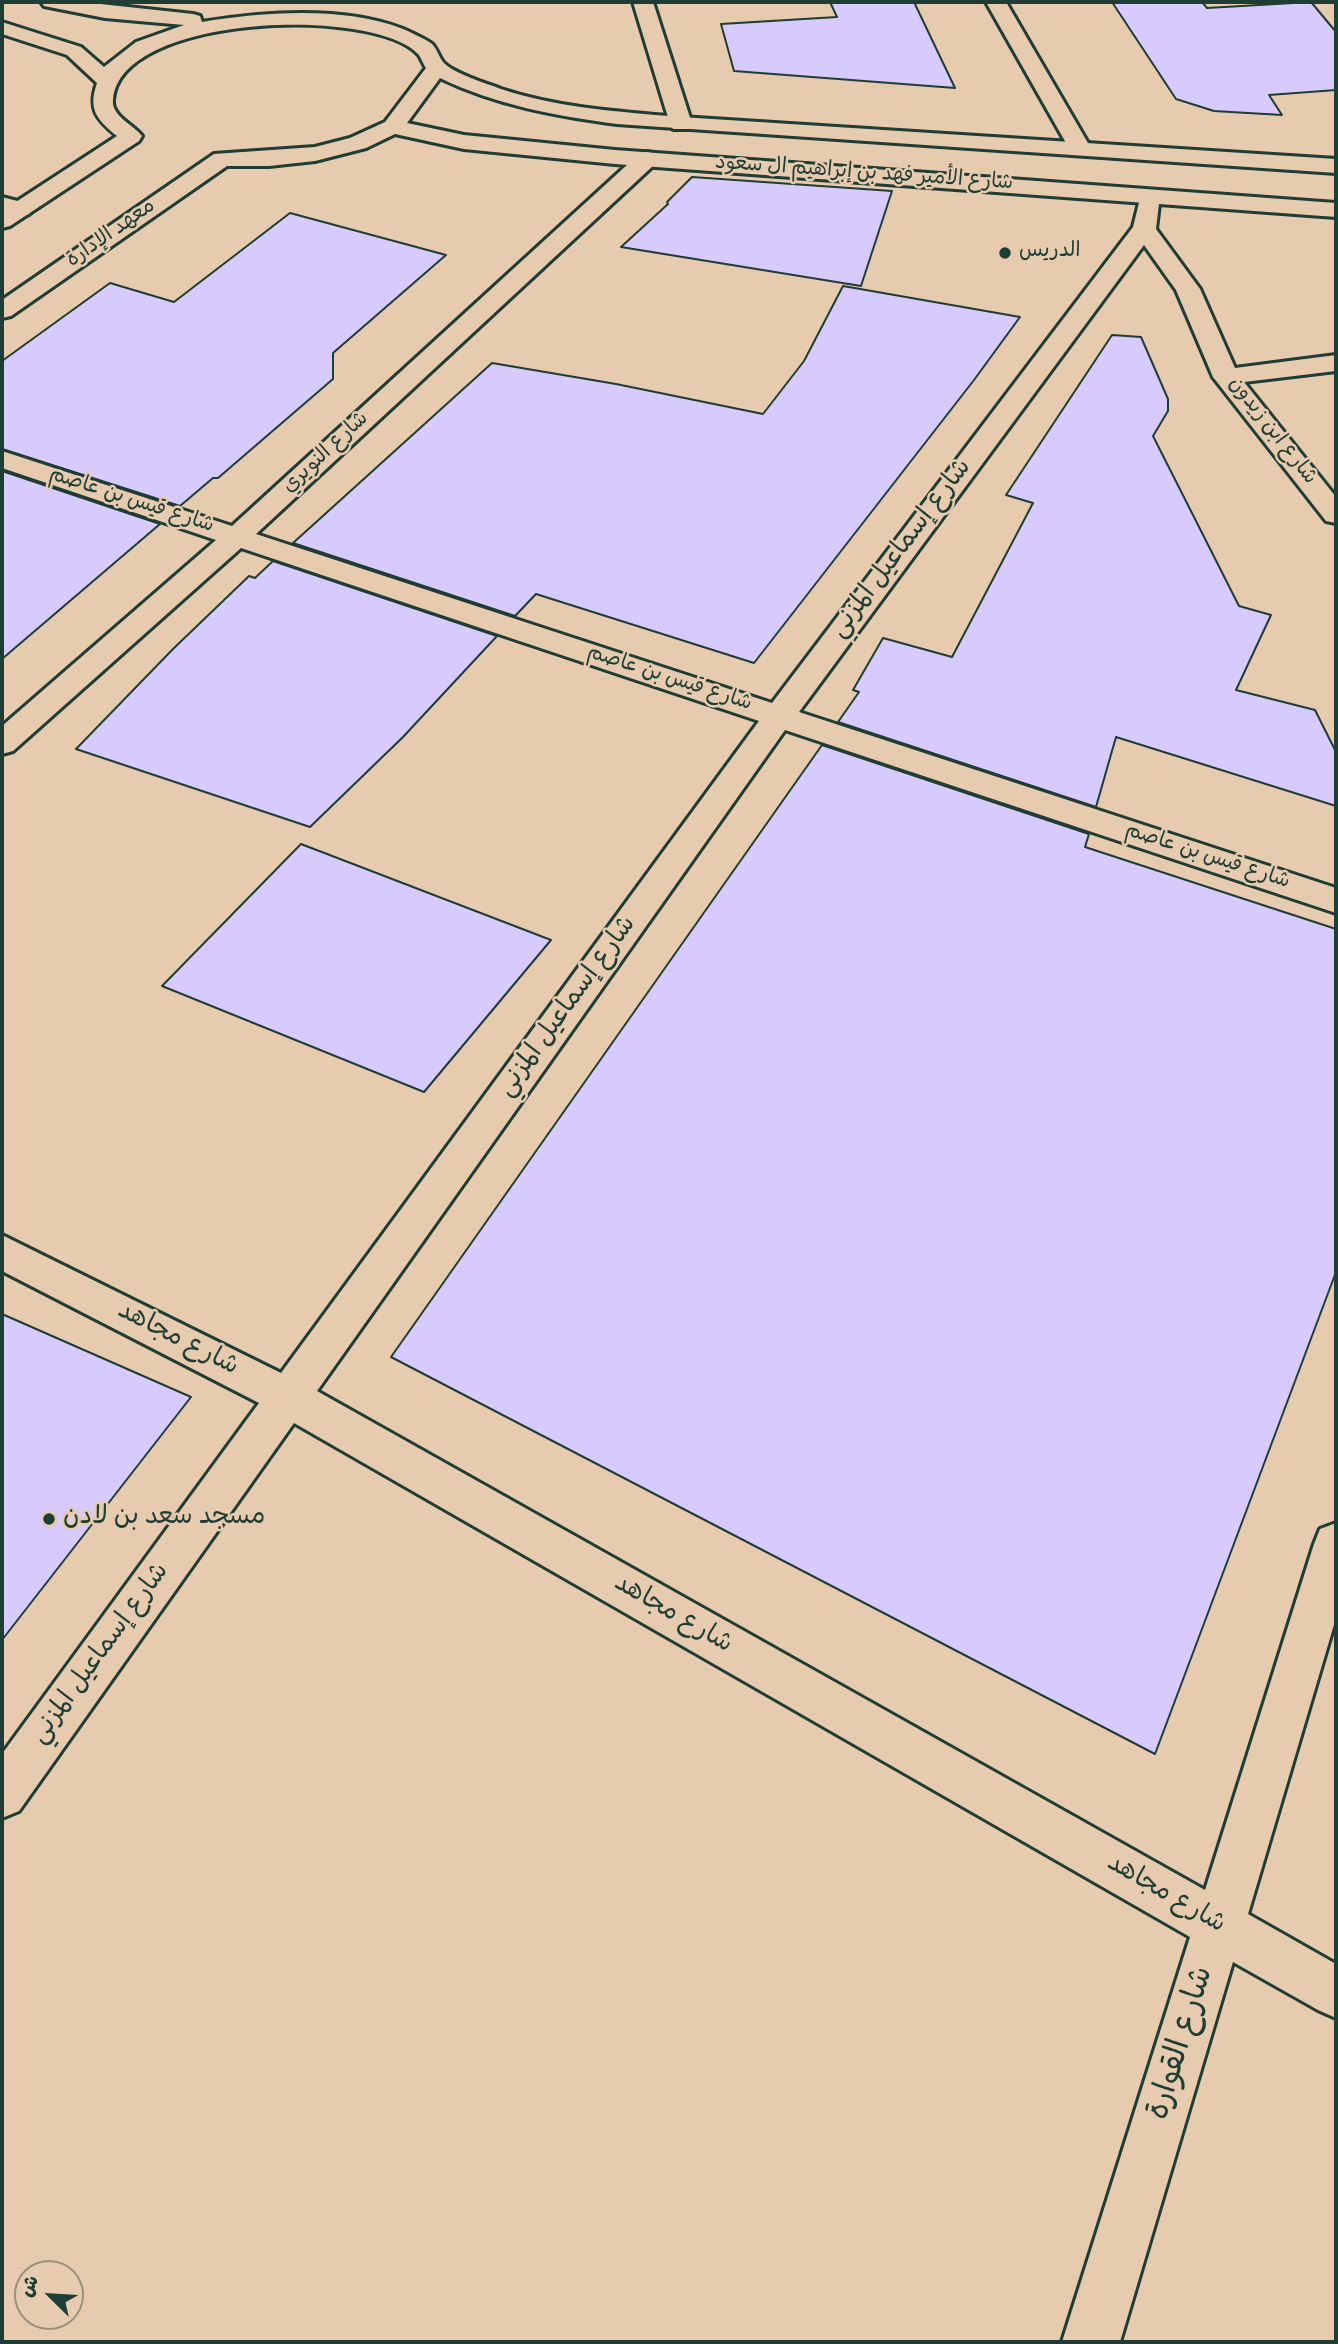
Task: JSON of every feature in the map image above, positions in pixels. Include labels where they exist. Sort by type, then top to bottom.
[{"type":"street","points":[[51,2],[105,12],[205,21]]},
{"type":"street","points":[[643,2],[681,124]]},
{"type":"street","points":[[996,2],[1081,150]]},
{"type":"street","name":"شارع الأمير فهد بن إبراهيم ال سعود","points":[[106,79],[124,57],[155,38],[205,21],[284,11],[328,13],[369,20],[402,32],[425,49],[436,68],[496,96],[576,114],[681,124],[1336,166]]},
{"type":"street","points":[[2,28],[74,51],[106,79],[102,102],[111,120],[131,136],[8,212]]},
{"type":"street","points":[[393,127],[436,68]]},
{"type":"street","name":"شارع الأمير فهد بن إبراهيم ال سعود","points":[[393,127],[464,142],[1146,212],[1336,210]]},
{"type":"street","name":"معهد الإدارة","points":[[2,311],[222,159],[269,159],[315,153],[358,142],[393,127]]},
{"type":"street","name":"شارع النويري","points":[[2,743],[236,537],[647,159]]},
{"type":"street","name":"شارع ابن زيدون","points":[[1146,212],[1188,289],[1226,377],[1336,515]]},
{"type":"street","name":"شارع إسماعيل المزني","points":[[2,1794],[1146,212]]},
{"type":"street","points":[[1226,377],[1336,363]]},
{"type":"street","name":"شارع قيس بن عاصم","points":[[2,459],[1336,901]]},
{"type":"street","name":"شارع مجاهد","points":[[2,1252],[288,1397],[1336,1992]]},
{"type":"street","name":"شارع القوارة","points":[[1091,2342],[1336,1544]]},
{"type":"building","points":[[830,2],[914,2],[955,88],[734,71],[721,24],[837,17]]},
{"type":"building","points":[[1112,2],[1202,2],[1207,8],[1311,2],[1336,32],[1336,90],[1269,95],[1282,115],[1214,111],[1176,99]]},
{"type":"building","points":[[692,177],[892,191],[861,286],[621,247],[668,204]]},
{"type":"building","points":[[290,213],[446,255],[333,353],[333,379],[218,478],[213,478],[180,506],[2,449],[2,361],[110,283],[174,302]]},
{"type":"building","points":[[843,286],[1020,317],[754,663],[536,594],[515,616],[293,543],[492,363],[616,384],[763,414],[804,361]]},
{"type":"building","points":[[1112,335],[1141,337],[1168,399],[1168,411],[1153,436],[1239,606],[1271,615],[1236,690],[1315,710],[1336,752],[1336,806],[1116,737],[1096,807],[838,722],[859,692],[853,690],[883,638],[952,657],[1033,503],[1006,495]]},
{"type":"building","points":[[2,471],[160,524],[2,659]]},
{"type":"building","points":[[273,561],[497,636],[403,737],[310,827],[76,749],[173,649],[249,576],[255,578]]},
{"type":"building","points":[[822,745],[1089,834],[1085,847],[1336,929],[1336,1272],[1155,1754],[391,1357]]},
{"type":"building","points":[[301,844],[551,940],[424,1092],[162,986]]},
{"type":"building","name":"مسجد سعد بن لادن","points":[[2,1314],[191,1397],[2,1640]]},
{"type":"place","name":"الدريس","points":[[1005,253]]},
{"type":"place","name":"مسجد سعد بن لادن","points":[[49,1519]]}]
